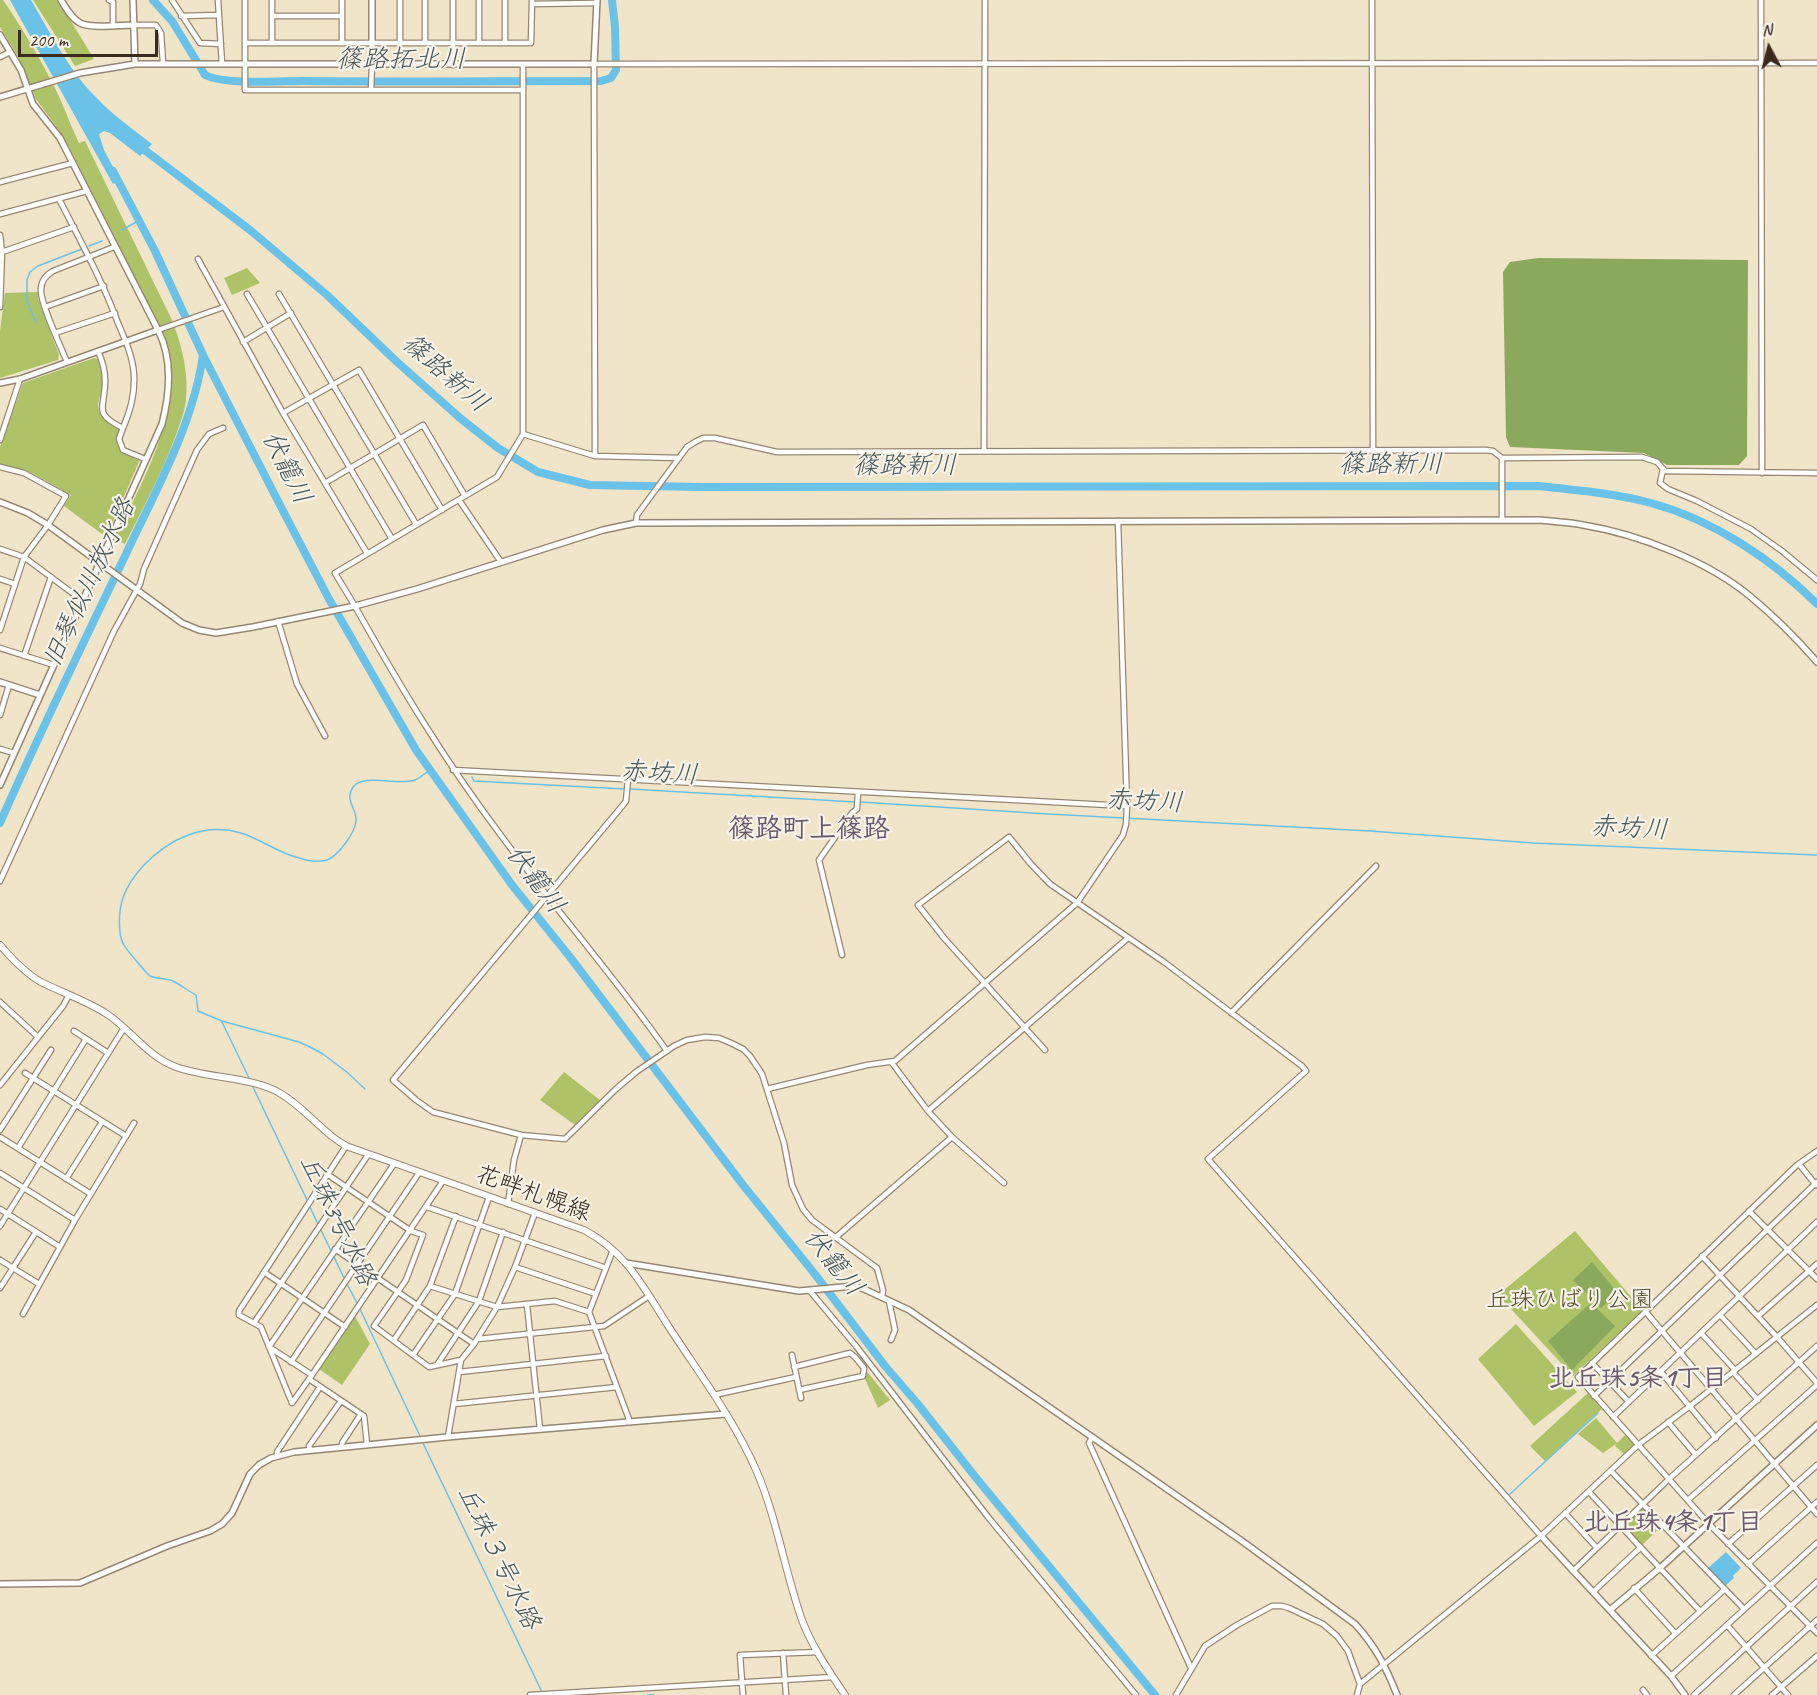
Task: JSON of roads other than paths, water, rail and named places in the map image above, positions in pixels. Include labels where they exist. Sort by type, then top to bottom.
[{"type":"main road","name":"花畔札幌線","points":[[0,945],[20,967],[39,981],[97,1008],[164,1062],[183,1069],[276,1091],[291,1100],[328,1134],[346,1146],[584,1230],[614,1249],[649,1296],[714,1395],[757,1473],[802,1619],[818,1652],[845,1695]]},
{"type":"street","points":[[109,0],[113,2],[113,26]]},
{"type":"street","points":[[133,0],[135,64]]},
{"type":"street","points":[[172,0],[200,43],[221,44]]},
{"type":"street","points":[[218,0],[222,64]]},
{"type":"street","points":[[245,0],[245,90],[523,89]]},
{"type":"street","points":[[272,0],[272,43]]},
{"type":"street","points":[[342,0],[342,43]]},
{"type":"street","points":[[371,89],[372,0]]},
{"type":"street","points":[[400,0],[400,43]]},
{"type":"street","points":[[425,0],[425,43]]},
{"type":"street","points":[[453,0],[453,65]]},
{"type":"street","points":[[478,0],[479,43]]},
{"type":"street","points":[[505,0],[505,43]]},
{"type":"street","points":[[984,452],[985,0]]},
{"type":"street","points":[[1372,0],[1373,450]]},
{"type":"street","points":[[1761,0],[1762,473]]},
{"type":"street","points":[[63,1],[71,15],[78,22],[87,25],[156,25],[161,33],[163,63]]},
{"type":"street","points":[[245,43],[531,42],[532,2],[597,2],[594,64],[596,456]]},
{"type":"street","points":[[182,16],[219,15]]},
{"type":"street","points":[[272,16],[342,15]]},
{"type":"street","points":[[0,34],[21,70],[33,104],[60,138],[114,248],[158,330],[169,369],[169,390],[162,424],[14,753],[3,770],[0,785]]},
{"type":"street","points":[[0,57],[10,51]]},
{"type":"street","points":[[0,97],[93,70],[163,63],[624,65],[1817,63]]},
{"type":"street","points":[[523,65],[523,434],[498,476],[335,573],[382,657],[453,770],[545,897],[642,1015],[665,1053]]},
{"type":"street","points":[[0,182],[72,163]]},
{"type":"street","points":[[0,214],[87,191]]},
{"type":"street","points":[[59,198],[104,286],[126,341],[134,374],[134,393],[131,409],[119,439],[123,450],[145,459]]},
{"type":"street","points":[[2,252],[74,227]]},
{"type":"street","points":[[0,234],[2,252],[0,307]]},
{"type":"street","points":[[67,362],[40,293],[41,287],[46,275],[53,271],[114,248]]},
{"type":"street","points":[[198,259],[283,413],[367,553]]},
{"type":"street","points":[[45,307],[104,286]]},
{"type":"street","points":[[247,294],[392,539]]},
{"type":"street","points":[[279,294],[417,524]]},
{"type":"street","points":[[0,383],[224,307]]},
{"type":"street","points":[[55,333],[115,313]]},
{"type":"street","points":[[243,342],[291,313]]},
{"type":"street","points":[[98,351],[106,377],[101,407],[108,422],[123,429]]},
{"type":"street","points":[[283,413],[359,370],[442,510]]},
{"type":"street","points":[[0,440],[20,378]]},
{"type":"street","points":[[325,483],[423,425],[465,496]]},
{"type":"street","points":[[0,881],[198,450],[209,434],[223,428]]},
{"type":"street","points":[[523,434],[596,456],[679,458]]},
{"type":"street","points":[[636,524],[638,512],[687,447],[703,438],[715,438],[777,452],[1486,450],[1493,451],[1502,458],[1642,458],[1657,462],[1665,471],[1817,473]]},
{"type":"street","points":[[1502,458],[1502,519]]},
{"type":"street","points":[[0,467],[24,473],[66,496],[24,557],[2,617],[0,630]]},
{"type":"street","points":[[1663,468],[1660,483],[1668,489],[1751,529],[1817,580]]},
{"type":"street","points":[[459,500],[501,562]]},
{"type":"street","points":[[0,502],[28,513],[48,525],[182,623],[199,630],[216,633],[353,606],[417,589],[603,530],[636,524],[1542,520],[1582,524],[1627,534],[1671,550],[1711,570],[1750,596],[1793,635],[1817,662]]},
{"type":"street","points":[[767,1089],[867,1065],[892,1063],[1077,903],[1123,836],[1127,808],[1118,521]]},
{"type":"street","points":[[0,549],[24,557],[83,601]]},
{"type":"street","points":[[24,656],[51,577]]},
{"type":"street","points":[[0,579],[15,584]]},
{"type":"street","points":[[278,621],[297,684],[325,736]]},
{"type":"street","points":[[0,648],[54,665]]},
{"type":"street","points":[[0,682],[40,695]]},
{"type":"street","points":[[0,715],[9,686]]},
{"type":"street","points":[[0,749],[14,753]]},
{"type":"street","points":[[453,770],[1127,808]]},
{"type":"street","points":[[628,779],[626,801],[393,1080],[433,1112],[521,1135],[565,1139],[639,1070],[687,1040],[697,1037],[719,1038],[743,1049],[762,1074],[784,1143],[792,1185],[803,1209],[812,1220],[877,1268],[884,1290],[882,1297]]},
{"type":"street","points":[[842,955],[819,860],[858,807],[858,794]]},
{"type":"street","points":[[1045,1050],[944,938],[918,905],[1009,837],[1050,884],[1164,962],[1306,1071],[1208,1159],[1540,1536],[1671,1676],[1685,1695]]},
{"type":"street","points":[[1231,1014],[1376,866]]},
{"type":"street","points":[[928,1111],[1128,938]]},
{"type":"street","points":[[0,1084],[63,1006],[69,995]]},
{"type":"street","points":[[0,1002],[38,1037]]},
{"type":"street","points":[[0,1226],[124,1028]]},
{"type":"street","points":[[74,1031],[108,1053]]},
{"type":"street","points":[[18,1148],[86,1039]]},
{"type":"street","points":[[0,1130],[51,1050]]},
{"type":"street","points":[[892,1063],[928,1111],[952,1137],[1004,1183]]},
{"type":"street","points":[[25,1073],[126,1136]]},
{"type":"street","points":[[66,1179],[102,1122]]},
{"type":"street","points":[[23,1314],[75,1220],[134,1123]]},
{"type":"street","points":[[508,1204],[514,1160],[521,1135]]},
{"type":"street","points":[[0,1137],[91,1194]]},
{"type":"street","points":[[836,1237],[952,1137]]},
{"type":"street","points":[[346,1146],[239,1311],[239,1315],[261,1327],[291,1403],[359,1307],[443,1181]]},
{"type":"street","points":[[1817,1151],[1799,1164],[1749,1211],[1578,1377],[1708,1523],[1817,1633]]},
{"type":"street","points":[[254,1323],[368,1155]]},
{"type":"street","points":[[269,1347],[394,1164]]},
{"type":"street","points":[[1594,1396],[1816,1184],[1799,1164]]},
{"type":"street","points":[[0,1173],[75,1220]]},
{"type":"street","points":[[291,1362],[419,1173]]},
{"type":"street","points":[[327,1174],[411,1231],[423,1235],[406,1280],[374,1326],[429,1367],[461,1360]]},
{"type":"street","points":[[413,1355],[455,1293],[489,1197]]},
{"type":"street","points":[[427,1207],[606,1268]]},
{"type":"street","points":[[0,1209],[60,1247]]},
{"type":"street","points":[[1749,1211],[1817,1279]]},
{"type":"street","points":[[448,1437],[461,1360],[476,1342],[498,1307],[535,1213]]},
{"type":"street","points":[[394,1340],[430,1286],[456,1216]]},
{"type":"street","points":[[1613,1417],[1817,1221]]},
{"type":"street","points":[[0,1288],[36,1232]]},
{"type":"street","points":[[437,1365],[479,1301],[503,1232]]},
{"type":"street","points":[[614,1249],[589,1312],[630,1422]]},
{"type":"street","points":[[333,1252],[357,1265],[458,1333],[476,1342],[604,1326],[649,1296]]},
{"type":"street","points":[[1688,1500],[1817,1384],[1800,1362],[1702,1256]]},
{"type":"street","points":[[0,1260],[39,1284]]},
{"type":"street","points":[[626,1263],[799,1291],[854,1286],[909,1310],[1242,1541],[1355,1624],[1370,1641],[1384,1664],[1397,1695]]},
{"type":"street","points":[[1758,1316],[1817,1264]]},
{"type":"street","points":[[515,1267],[596,1294]]},
{"type":"street","points":[[264,1272],[345,1327]]},
{"type":"street","points":[[430,1286],[498,1307],[555,1301],[589,1312]]},
{"type":"street","points":[[812,1291],[988,1517],[1136,1695]]},
{"type":"street","points":[[890,1301],[895,1330],[891,1340]]},
{"type":"street","points":[[528,1305],[540,1429]]},
{"type":"street","points":[[1357,1695],[1360,1684],[1540,1536],[1638,1444],[1712,1389],[1817,1305]]},
{"type":"street","points":[[1645,1311],[1817,1514]]},
{"type":"street","points":[[1720,1315],[1756,1354]]},
{"type":"street","points":[[1701,1333],[1758,1400]]},
{"type":"street","points":[[1573,1571],[1669,1479],[1817,1346]]},
{"type":"street","points":[[269,1347],[321,1387],[364,1416],[367,1444]]},
{"type":"street","points":[[794,1367],[850,1353],[864,1368],[862,1376],[799,1390]]},
{"type":"street","points":[[792,1355],[801,1398]]},
{"type":"street","points":[[459,1372],[606,1356]]},
{"type":"street","points":[[1592,1363],[1629,1402]]},
{"type":"street","points":[[1660,1372],[1716,1437]]},
{"type":"street","points":[[714,1395],[796,1377]]},
{"type":"street","points":[[278,1456],[277,1452],[321,1387]]},
{"type":"street","points":[[454,1404],[617,1387]]},
{"type":"street","points":[[310,1450],[309,1446],[341,1401]]},
{"type":"street","points":[[342,1447],[342,1443],[361,1414]]},
{"type":"street","points":[[0,1584],[80,1583],[167,1546],[210,1531],[222,1524],[232,1513],[250,1474],[259,1465],[278,1456],[294,1452],[726,1414]]},
{"type":"street","points":[[1668,1422],[1696,1455]]},
{"type":"street","points":[[1610,1610],[1817,1425]]},
{"type":"street","points":[[1092,1437],[1089,1443],[1191,1668]]},
{"type":"street","points":[[1728,1544],[1817,1465]]},
{"type":"street","points":[[1611,1471],[1744,1609]]},
{"type":"street","points":[[1588,1492],[1700,1611]]},
{"type":"street","points":[[1748,1564],[1817,1502]]},
{"type":"street","points":[[1565,1513],[1597,1548]]},
{"type":"street","points":[[1671,1676],[1817,1543]]},
{"type":"street","points":[[1593,1592],[1640,1548]]},
{"type":"street","points":[[1694,1695],[1817,1582]]},
{"type":"street","points":[[1634,1588],[1675,1633]]},
{"type":"street","points":[[1651,1656],[1725,1589]]},
{"type":"street","points":[[1176,1695],[1205,1646],[1272,1606],[1282,1606],[1323,1624],[1337,1636],[1348,1652],[1360,1684]]},
{"type":"street","points":[[1734,1695],[1817,1620]]},
{"type":"street","points":[[1727,1625],[1788,1695]]},
{"type":"street","points":[[743,1695],[740,1655],[818,1652]]},
{"type":"street","points":[[783,1653],[786,1695]]},
{"type":"street","points":[[1772,1695],[1817,1656]]},
{"type":"street","points":[[530,1695],[784,1678],[833,1677]]},
{"type":"street","points":[[1643,1690],[1647,1695]]},
{"type":"water","points":[[10,0],[31,0],[59,49],[83,84],[113,114],[152,144],[140,156],[110,133],[104,131],[99,134],[104,150],[120,180],[113,184]]},
{"type":"water","points":[[1726,1552],[1741,1568],[1724,1587],[1707,1569]]},
{"type":"waterway","name":"篠路拓北川","points":[[153,0],[172,21],[205,75],[225,80],[253,82],[601,81],[611,78],[616,70],[612,0]]},
{"type":"waterway","name":"篠路新川","points":[[138,145],[250,230],[327,295],[460,418],[498,448],[538,472],[590,485],[701,487],[1538,486],[1609,494],[1674,510],[1740,543],[1781,572],[1817,604]]},
{"type":"waterway","name":"伏籠川","points":[[113,171],[155,251],[203,355],[329,599],[416,750],[512,885],[570,957],[743,1185],[885,1366],[1155,1695]]},
{"type":"waterway","points":[[122,230],[138,221]]},
{"type":"waterway","points":[[89,246],[102,241]]},
{"type":"waterway","points":[[36,323],[27,301],[27,280],[30,272],[38,266],[82,249]]},
{"type":"waterway","name":"旧琴似川放水路","points":[[0,823],[172,457],[191,407],[203,355]]},
{"type":"waterway","name":"赤坊川","points":[[365,1089],[348,1073],[310,1047],[222,1021],[198,1011],[196,995],[173,981],[150,976],[123,942],[119,922],[121,904],[131,881],[153,856],[175,841],[200,831],[227,830],[241,833],[296,857],[312,861],[327,860],[341,849],[355,826],[356,816],[350,800],[353,787],[358,783],[373,780],[400,782],[415,780],[430,770]]},
{"type":"waterway","name":"赤坊川","points":[[472,777],[474,781],[625,789]]},
{"type":"waterway","name":"赤坊川","points":[[630,789],[856,802]]},
{"type":"waterway","name":"赤坊川","points":[[860,802],[1370,831],[1533,843],[1817,855]]},
{"type":"waterway","name":"丘珠3号水路","points":[[222,1022],[250,1080]]},
{"type":"waterway","name":"丘珠3号水路","points":[[252,1085],[308,1202]]},
{"type":"waterway","name":"丘珠3号水路","points":[[310,1207],[318,1224]]},
{"type":"waterway","name":"丘珠3号水路","points":[[320,1228],[331,1251]]},
{"type":"waterway","name":"丘珠3号水路","points":[[333,1255],[344,1278]]},
{"type":"waterway","name":"丘珠3号水路","points":[[346,1282],[358,1305]]},
{"type":"waterway","name":"丘珠3号水路","points":[[360,1309],[420,1436]]},
{"type":"waterway","points":[[1510,1494],[1598,1413]]},
{"type":"waterway","name":"丘珠３号水路","points":[[422,1441],[541,1690]]},
{"type":"waterway","points":[[647,1695],[654,1695]]},
{"type":"district","name":"篠路町上篠路","points":[[809,830]]},
{"type":"district","name":"北丘珠5条1丁目","points":[[1638,1379]]},
{"type":"district","name":"北丘珠4条1丁目","points":[[1673,1523]]},
{"type":"park label","name":"丘珠ひばり公園","points":[[1570,1301]]}]
